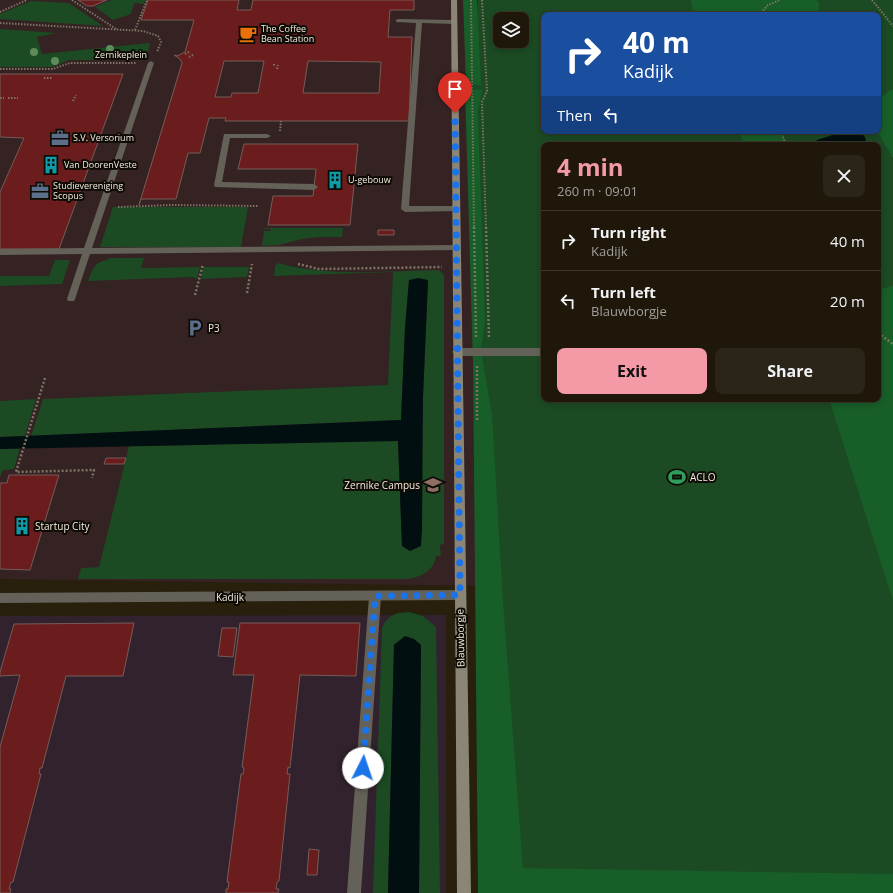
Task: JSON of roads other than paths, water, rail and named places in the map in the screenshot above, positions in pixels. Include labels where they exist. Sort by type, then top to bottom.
[{"type":"street","name":"Blauwborgje","points":[[454,0],[464,893]]},
{"type":"street","points":[[398,21],[454,22]]},
{"type":"street","points":[[419,21],[405,209],[456,208]]},
{"type":"street","points":[[71,299],[151,63]]},
{"type":"street","points":[[267,136],[226,136],[218,185],[314,187]]},
{"type":"street","points":[[0,252],[456,248]]},
{"type":"street","points":[[457,352],[541,352]]},
{"type":"street","name":"Kadijk","points":[[0,598],[460,595]]},
{"type":"street","points":[[354,893],[375,596]]},
{"type":"place","name":"The Coffee Bean Station","points":[[248,34]]},
{"type":"place","name":"S.V. Versorium","points":[[60,138]]},
{"type":"place","name":"Van DoorenVeste","points":[[51,165]]},
{"type":"place","name":"U-gebouw","points":[[335,180]]},
{"type":"place","name":"Studievereniging Scopus","points":[[40,191]]},
{"type":"place","name":"P3","points":[[195,328]]},
{"type":"place","name":"ACLO","points":[[677,477]]},
{"type":"place","name":"Zernike Campus","points":[[433,485]]},
{"type":"place","name":"Startup City","points":[[22,526]]}]
